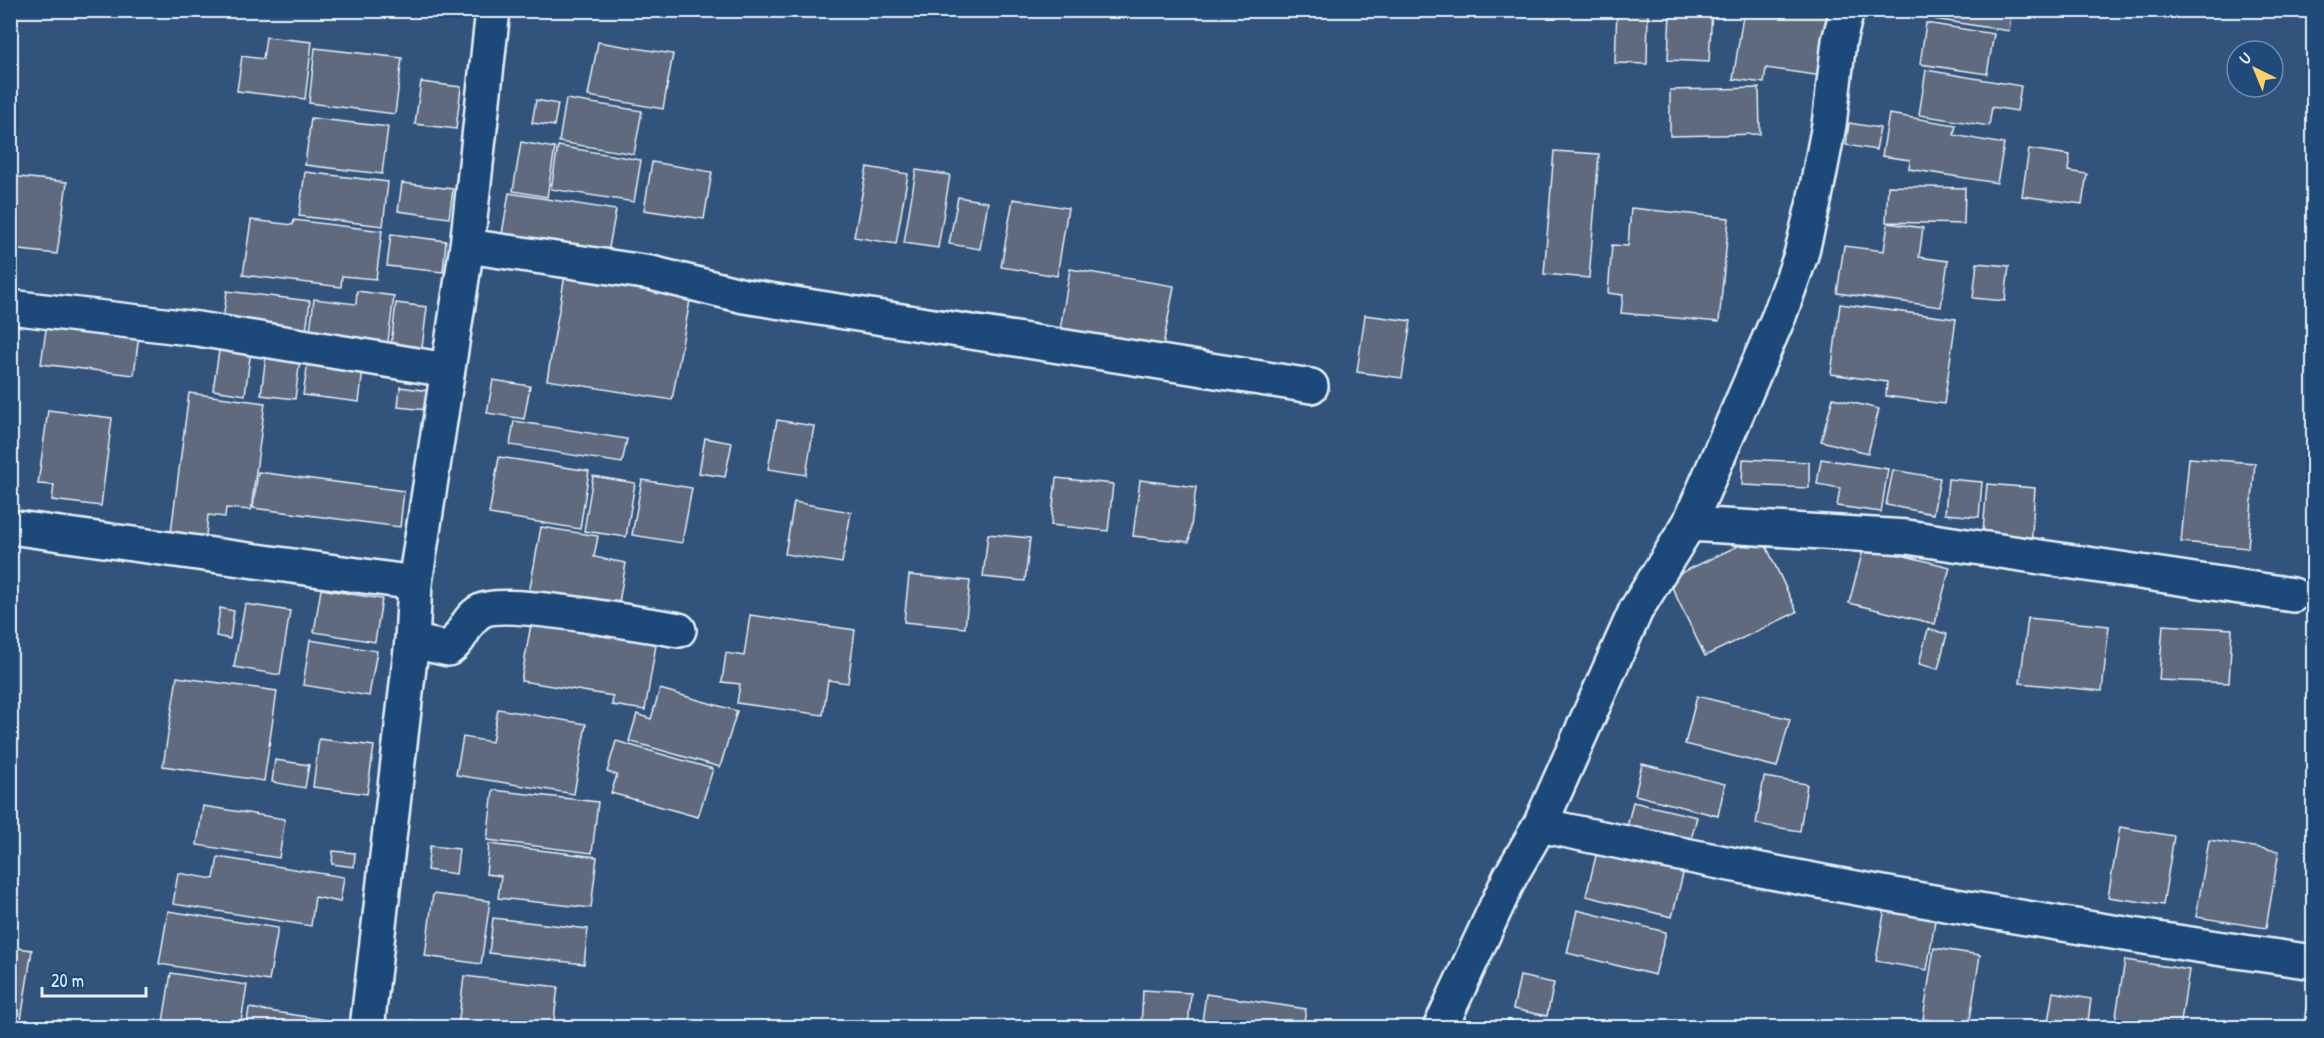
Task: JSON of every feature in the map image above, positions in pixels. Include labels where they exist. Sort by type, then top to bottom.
[{"type":"street","points":[[367,1028],[412,641],[415,583],[467,246],[493,10]]},
{"type":"street","points":[[1440,1028],[1510,877],[1540,825],[1636,610],[1689,524],[1779,316],[1801,255],[1814,202],[1829,124],[1839,41],[1846,10]]},
{"type":"street","points":[[467,246],[651,273],[744,296],[1311,386]]},
{"type":"street","points":[[10,307],[198,329],[447,370]]},
{"type":"street","points":[[1689,524],[1907,537],[2293,595]]},
{"type":"street","points":[[10,527],[415,583]]},
{"type":"street","points":[[412,641],[448,649],[454,645],[474,615],[483,609],[509,608],[591,616],[678,630]]},
{"type":"street","points":[[1540,825],[1702,860],[1882,894],[2150,939],[2313,962]]},
{"type":"building","points":[[1617,10],[1648,10],[1647,64],[1615,63]]},
{"type":"building","points":[[1670,10],[1712,10],[1709,62],[1668,60]]},
{"type":"building","points":[[1744,10],[1807,10],[1832,14],[1822,76],[1766,68],[1764,83],[1733,79]]},
{"type":"building","points":[[1935,10],[2012,10],[2009,31],[1934,19]]},
{"type":"building","points":[[1926,23],[1994,34],[1987,74],[1920,64]]},
{"type":"building","points":[[266,37],[312,42],[305,99],[237,91],[242,56],[263,59]]},
{"type":"building","points":[[598,42],[673,54],[663,109],[588,96]]},
{"type":"building","points":[[315,48],[402,58],[395,114],[309,103]]},
{"type":"building","points":[[1926,70],[2021,86],[2017,111],[1992,107],[1989,126],[1919,115]]},
{"type":"building","points":[[421,82],[461,87],[456,129],[415,124]]},
{"type":"building","points":[[1759,88],[1760,134],[1670,136],[1670,90]]},
{"type":"building","points":[[566,99],[642,111],[634,154],[559,142]]},
{"type":"building","points":[[536,100],[558,104],[554,126],[532,123]]},
{"type":"building","points":[[1889,114],[1956,125],[1954,135],[2004,144],[1997,183],[1909,169],[1910,160],[1882,156]]},
{"type":"building","points":[[311,118],[388,127],[382,174],[305,165]]},
{"type":"building","points":[[1849,123],[1880,128],[1876,150],[1846,145]]},
{"type":"building","points":[[521,142],[555,148],[547,197],[513,191]]},
{"type":"building","points":[[558,146],[641,160],[634,202],[551,189]]},
{"type":"building","points":[[2029,149],[2070,155],[2068,171],[2087,174],[2082,204],[2022,196]]},
{"type":"building","points":[[1554,151],[1599,154],[1589,278],[1544,274]]},
{"type":"building","points":[[652,162],[712,172],[704,219],[644,210]]},
{"type":"building","points":[[867,167],[908,174],[896,244],[854,237]]},
{"type":"building","points":[[916,170],[950,175],[938,248],[904,243]]},
{"type":"building","points":[[305,172],[388,182],[383,226],[299,216]]},
{"type":"building","points":[[10,176],[67,182],[57,254],[10,249],[13,218],[10,218]]},
{"type":"building","points":[[402,183],[453,189],[449,218],[398,211]]},
{"type":"building","points":[[1888,186],[1965,188],[1964,224],[1886,222]]},
{"type":"building","points":[[509,193],[616,210],[607,258],[501,240]]},
{"type":"building","points":[[958,197],[988,202],[980,249],[949,244]]},
{"type":"building","points":[[1013,199],[1068,208],[1057,276],[1001,267]]},
{"type":"building","points":[[1631,208],[1729,218],[1719,322],[1621,313],[1623,295],[1608,293],[1612,245],[1628,246]]},
{"type":"building","points":[[251,220],[293,225],[294,220],[382,231],[376,279],[342,276],[341,287],[243,275]]},
{"type":"building","points":[[1888,223],[1923,228],[1919,257],[1948,261],[1941,307],[1837,293],[1844,246],[1884,251]]},
{"type":"building","points":[[391,234],[446,241],[443,272],[387,266]]},
{"type":"building","points":[[1977,263],[2009,266],[2005,301],[1973,298]]},
{"type":"building","points":[[1070,269],[1174,286],[1163,346],[1060,330]]},
{"type":"building","points":[[565,275],[691,295],[672,400],[547,380]]},
{"type":"building","points":[[227,291],[310,301],[306,332],[223,321]]},
{"type":"building","points":[[357,291],[394,296],[387,348],[309,339],[314,299],[356,304]]},
{"type":"building","points":[[396,303],[427,307],[422,348],[391,344]]},
{"type":"building","points":[[1840,304],[1956,319],[1944,404],[1886,396],[1887,382],[1831,374]]},
{"type":"building","points":[[1365,315],[1411,321],[1402,378],[1357,372]]},
{"type":"building","points":[[47,323],[139,334],[134,375],[41,364]]},
{"type":"building","points":[[221,338],[252,342],[245,395],[213,390]]},
{"type":"building","points":[[267,347],[301,351],[295,399],[261,395]]},
{"type":"building","points":[[309,355],[364,361],[359,402],[303,395]]},
{"type":"building","points":[[493,380],[530,386],[524,419],[487,413]]},
{"type":"building","points":[[400,387],[429,391],[427,410],[398,407]]},
{"type":"building","points":[[189,393],[265,403],[251,510],[226,508],[225,517],[208,515],[206,536],[171,532]]},
{"type":"building","points":[[1833,398],[1879,409],[1868,453],[1821,441]]},
{"type":"building","points":[[48,410],[112,418],[101,506],[52,500],[54,485],[38,484]]},
{"type":"building","points":[[777,420],[814,426],[806,475],[768,469]]},
{"type":"building","points":[[514,421],[627,439],[622,463],[510,445]]},
{"type":"building","points":[[705,438],[732,443],[725,477],[699,473]]},
{"type":"building","points":[[499,457],[589,471],[580,529],[489,514]]},
{"type":"building","points":[[2189,458],[2255,463],[2248,548],[2181,542]]},
{"type":"building","points":[[1743,459],[1809,462],[1809,488],[1742,485]]},
{"type":"building","points":[[1821,459],[1888,469],[1881,512],[1837,506],[1840,488],[1817,484]]},
{"type":"building","points":[[1893,470],[1940,478],[1933,514],[1886,505]]},
{"type":"building","points":[[258,472],[404,491],[400,527],[253,508]]},
{"type":"building","points":[[593,476],[635,483],[626,537],[584,531]]},
{"type":"building","points":[[1056,478],[1113,484],[1108,531],[1051,525]]},
{"type":"building","points":[[1948,479],[1982,482],[1979,517],[1945,514]]},
{"type":"building","points":[[642,480],[692,488],[682,543],[632,535]]},
{"type":"building","points":[[1140,480],[1196,487],[1189,542],[1133,536]]},
{"type":"building","points":[[1987,484],[2035,488],[2031,547],[1982,544]]},
{"type":"building","points":[[794,502],[851,512],[842,563],[785,554]]},
{"type":"building","points":[[541,527],[598,536],[594,557],[626,563],[618,608],[529,593]]},
{"type":"building","points":[[988,534],[1030,538],[1025,581],[983,577]]},
{"type":"building","points":[[1761,535],[1797,612],[1705,656],[1668,579]]},
{"type":"building","points":[[1864,546],[1950,567],[1935,624],[1849,603]]},
{"type":"building","points":[[909,575],[970,581],[965,628],[904,622]]},
{"type":"building","points":[[321,589],[382,599],[375,642],[314,632]]},
{"type":"building","points":[[245,604],[290,611],[280,675],[234,667]]},
{"type":"building","points":[[220,608],[234,611],[230,639],[216,636]]},
{"type":"building","points":[[750,615],[855,630],[848,683],[828,680],[823,715],[737,703],[740,684],[722,682],[726,653],[744,656]]},
{"type":"building","points":[[532,618],[657,639],[645,710],[612,705],[613,696],[521,681]]},
{"type":"building","points":[[2028,618],[2109,626],[2102,691],[2020,683]]},
{"type":"building","points":[[2163,625],[2232,629],[2229,683],[2159,680]]},
{"type":"building","points":[[1928,629],[1947,634],[1938,669],[1919,664]]},
{"type":"building","points":[[310,640],[377,651],[369,696],[303,685]]},
{"type":"building","points":[[177,677],[277,691],[264,781],[163,766]]},
{"type":"building","points":[[660,689],[737,711],[720,767],[629,741],[637,714],[651,719]]},
{"type":"building","points":[[1697,696],[1790,719],[1777,767],[1685,744]]},
{"type":"building","points":[[498,709],[586,724],[574,794],[456,775],[463,737],[492,742]]},
{"type":"building","points":[[319,739],[374,746],[367,794],[313,787]]},
{"type":"building","points":[[616,741],[713,769],[698,817],[611,793],[617,775],[607,772]]},
{"type":"building","points":[[275,760],[309,765],[305,788],[272,782]]},
{"type":"building","points":[[1642,764],[1725,784],[1718,816],[1635,795]]},
{"type":"building","points":[[1764,777],[1807,784],[1800,831],[1756,824]]},
{"type":"building","points":[[493,790],[598,802],[592,853],[487,840]]},
{"type":"building","points":[[1633,802],[1697,817],[1689,847],[1626,831]]},
{"type":"building","points":[[203,806],[285,819],[279,858],[197,845]]},
{"type":"building","points":[[2120,827],[2174,836],[2163,905],[2108,897]]},
{"type":"building","points":[[2209,840],[2279,851],[2266,928],[2196,917]]},
{"type":"building","points":[[489,844],[597,857],[591,908],[498,898],[501,876],[486,874]]},
{"type":"building","points":[[430,846],[459,849],[456,874],[427,870]]},
{"type":"building","points":[[1598,848],[1684,870],[1672,917],[1586,896]]},
{"type":"building","points":[[333,851],[355,853],[354,867],[332,864]]},
{"type":"building","points":[[218,857],[344,877],[340,902],[315,897],[311,926],[173,904],[178,873],[214,879]]},
{"type":"building","points":[[433,894],[490,901],[481,964],[425,956]]},
{"type":"building","points":[[1886,901],[1937,908],[1927,970],[1876,961]]},
{"type":"building","points":[[1577,910],[1666,932],[1655,975],[1567,953]]},
{"type":"building","points":[[168,911],[278,928],[269,981],[159,964]]},
{"type":"building","points":[[493,918],[588,929],[584,964],[489,953]]},
{"type":"building","points":[[10,947],[32,950],[20,1026],[10,1025]]},
{"type":"building","points":[[1934,948],[1980,955],[1969,1026],[1923,1019]]},
{"type":"building","points":[[2125,960],[2189,970],[2180,1028],[2114,1028]]},
{"type":"building","points":[[171,973],[247,985],[240,1028],[162,1028]]},
{"type":"building","points":[[464,976],[558,987],[553,1028],[458,1027]]},
{"type":"building","points":[[1520,976],[1554,983],[1547,1016],[1513,1009]]},
{"type":"building","points":[[1143,990],[1191,993],[1188,1028],[1141,1028]]},
{"type":"building","points":[[2053,992],[2091,999],[2087,1028],[2047,1028]]},
{"type":"building","points":[[1206,994],[1306,1009],[1303,1028],[1201,1028]]},
{"type":"building","points":[[2307,1004],[2314,1005],[2314,1028],[2303,1028]]},
{"type":"building","points":[[249,1008],[354,1024],[353,1028],[246,1028]]},
{"type":"building","points":[[410,1020],[459,1028],[409,1028]]},
{"type":"building","points":[[1508,1020],[1536,1028],[1506,1028]]}]
